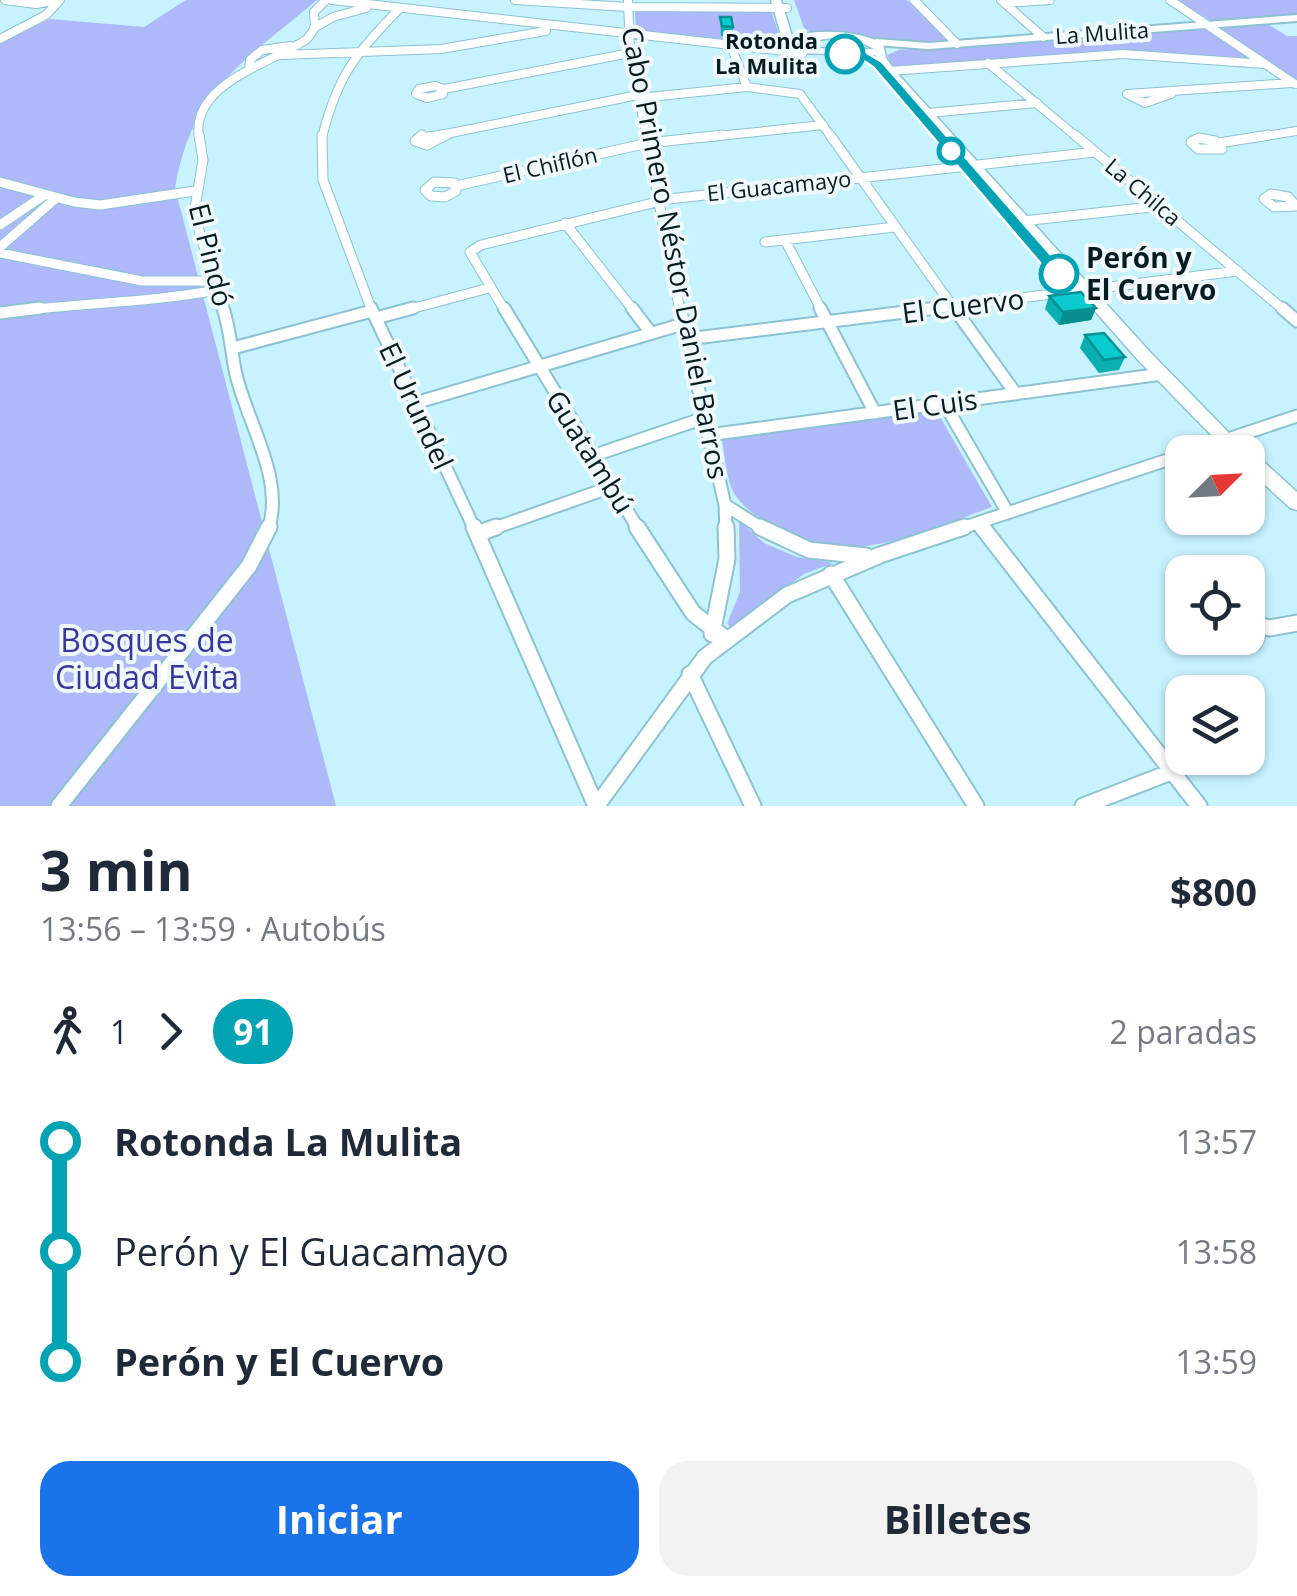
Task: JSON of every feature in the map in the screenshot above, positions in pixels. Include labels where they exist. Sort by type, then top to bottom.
[{"type":"main road","points":[[782,4],[793,26],[808,36],[877,47]]},
{"type":"main road","points":[[782,4],[788,42],[802,53],[862,54],[877,47]]},
{"type":"main road","points":[[788,42],[808,36]]},
{"type":"main road","points":[[877,47],[890,70],[967,164],[1024,221],[1080,291]]},
{"type":"main road","points":[[862,54],[878,64],[1156,375],[1221,435]]},
{"type":"main road","points":[[1265,474],[1297,503]]},
{"type":"street","points":[[5,0],[31,4],[59,0]]},
{"type":"street","points":[[0,39],[46,15],[59,0]]},
{"type":"street","points":[[329,0],[802,53]]},
{"type":"street","name":"El Pindó","points":[[59,806],[248,566],[270,526],[272,488],[235,370],[233,348],[194,214],[203,160],[196,134],[199,118],[220,90],[249,68],[298,43],[314,28],[314,12],[329,0]]},
{"type":"street","points":[[515,0],[782,4]]},
{"type":"street","points":[[914,0],[957,44]]},
{"type":"street","points":[[1002,2],[1050,0]]},
{"type":"street","points":[[1170,0],[1295,84]]},
{"type":"street","points":[[1002,2],[1043,37]]},
{"type":"street","name":"Cabo Primero Néstor Daniel Barros","points":[[628,4],[628,34],[638,96],[683,324],[725,505],[727,559],[720,635]]},
{"type":"street","points":[[314,28],[333,17],[370,6]]},
{"type":"street","name":"El Urundel","points":[[398,10],[358,52],[327,112],[320,168],[329,204],[373,315],[597,805]]},
{"type":"street","name":"La Mulita","points":[[877,47],[1297,18]]},
{"type":"street","points":[[280,55],[441,49],[529,32],[590,30]]},
{"type":"street","points":[[759,50],[788,42]]},
{"type":"street","points":[[249,68],[250,60],[262,50],[298,43]]},
{"type":"street","points":[[731,46],[747,88]]},
{"type":"street","points":[[444,90],[630,52]]},
{"type":"street","points":[[890,70],[1134,54],[1265,64]]},
{"type":"street","name":"La Chilca","points":[[988,62],[1297,322]]},
{"type":"street","points":[[1171,94],[1295,84]]},
{"type":"street","points":[[452,134],[638,96],[747,88],[800,94],[1016,394]]},
{"type":"street","points":[[928,113],[1037,103]]},
{"type":"street","name":"El Chiflón","points":[[456,186],[648,143],[824,125]]},
{"type":"street","points":[[1219,143],[1297,132]]},
{"type":"street","name":"El Guacamayo","points":[[470,252],[481,245],[660,200],[1095,152]]},
{"type":"street","points":[[0,182],[56,199],[105,205],[195,191]]},
{"type":"street","points":[[0,225],[43,196]]},
{"type":"street","points":[[0,250],[56,199]]},
{"type":"street","points":[[1024,221],[1160,206]]},
{"type":"street","points":[[565,223],[651,333]]},
{"type":"street","points":[[766,242],[896,226]]},
{"type":"street","points":[[784,240],[875,412]]},
{"type":"street","points":[[0,250],[142,282],[216,285]]},
{"type":"street","name":"Guatambú","points":[[470,252],[610,487],[692,614],[720,635]]},
{"type":"street","name":"El Cuervo","points":[[687,339],[1238,272]]},
{"type":"street","points":[[0,313],[216,285]]},
{"type":"street","points":[[233,348],[489,288]]},
{"type":"street","points":[[414,403],[683,324]]},
{"type":"street","name":"El Cuis","points":[[708,435],[1156,375]]},
{"type":"street","points":[[944,404],[1008,514]]},
{"type":"street","points":[[1256,435],[1297,416]]},
{"type":"street","points":[[592,456],[704,418]]},
{"type":"street","points":[[597,805],[720,635],[830,574],[1165,461]]},
{"type":"street","points":[[476,534],[610,487]]},
{"type":"street","name":"Cabo Primero Néstor Daniel Barros","points":[[725,505],[779,539],[811,552],[844,557],[880,555]]},
{"type":"street","points":[[980,523],[1165,764]]},
{"type":"street","points":[[830,574],[976,806]]},
{"type":"street","points":[[1265,626],[1297,624]]},
{"type":"street","points":[[690,674],[753,806]]},
{"type":"street","points":[[1083,806],[1165,774]]},
{"type":"street","points":[[1173,775],[1199,806]]},
{"type":"green space","name":"Bosques de Ciudad Evita","points":[[186,0],[317,0],[245,60],[208,101],[183,154],[175,188],[336,806],[0,806],[0,43],[50,19],[144,27]]},
{"type":"green space","points":[[794,0],[907,0],[948,40],[905,43],[813,33],[804,28]]},
{"type":"green space","points":[[1176,0],[1297,0],[1297,15],[1213,22]]},
{"type":"green space","points":[[771,10],[781,41],[768,46],[636,32],[635,11]]},
{"type":"green space","points":[[1266,23],[1287,36],[1297,36],[1297,82],[1218,29]]},
{"type":"green space","points":[[1207,28],[1253,60],[1119,52],[894,68],[887,55],[899,50]]},
{"type":"green space","points":[[936,410],[992,507],[880,544],[824,546],[769,524],[745,506],[731,487],[722,440]]},
{"type":"green space","points":[[739,520],[764,543],[797,557],[833,563],[804,574],[731,627],[727,624],[740,592]]},
{"type":"building","points":[[720,17],[731,17],[733,27],[722,26]]},
{"type":"building","points":[[1081,292],[1096,308],[1063,312],[1049,296]]},
{"type":"building","points":[[1104,333],[1125,357],[1104,360],[1085,335]]},
{"type":"bus line","name":"91","points":[[845,54],[862,54],[878,64],[1059,274]]},
{"type":"place","name":"Rotonda La Mulita","points":[[845,54]]},
{"type":"place","name":"Perón y El Cuervo","points":[[1059,274]]}]
